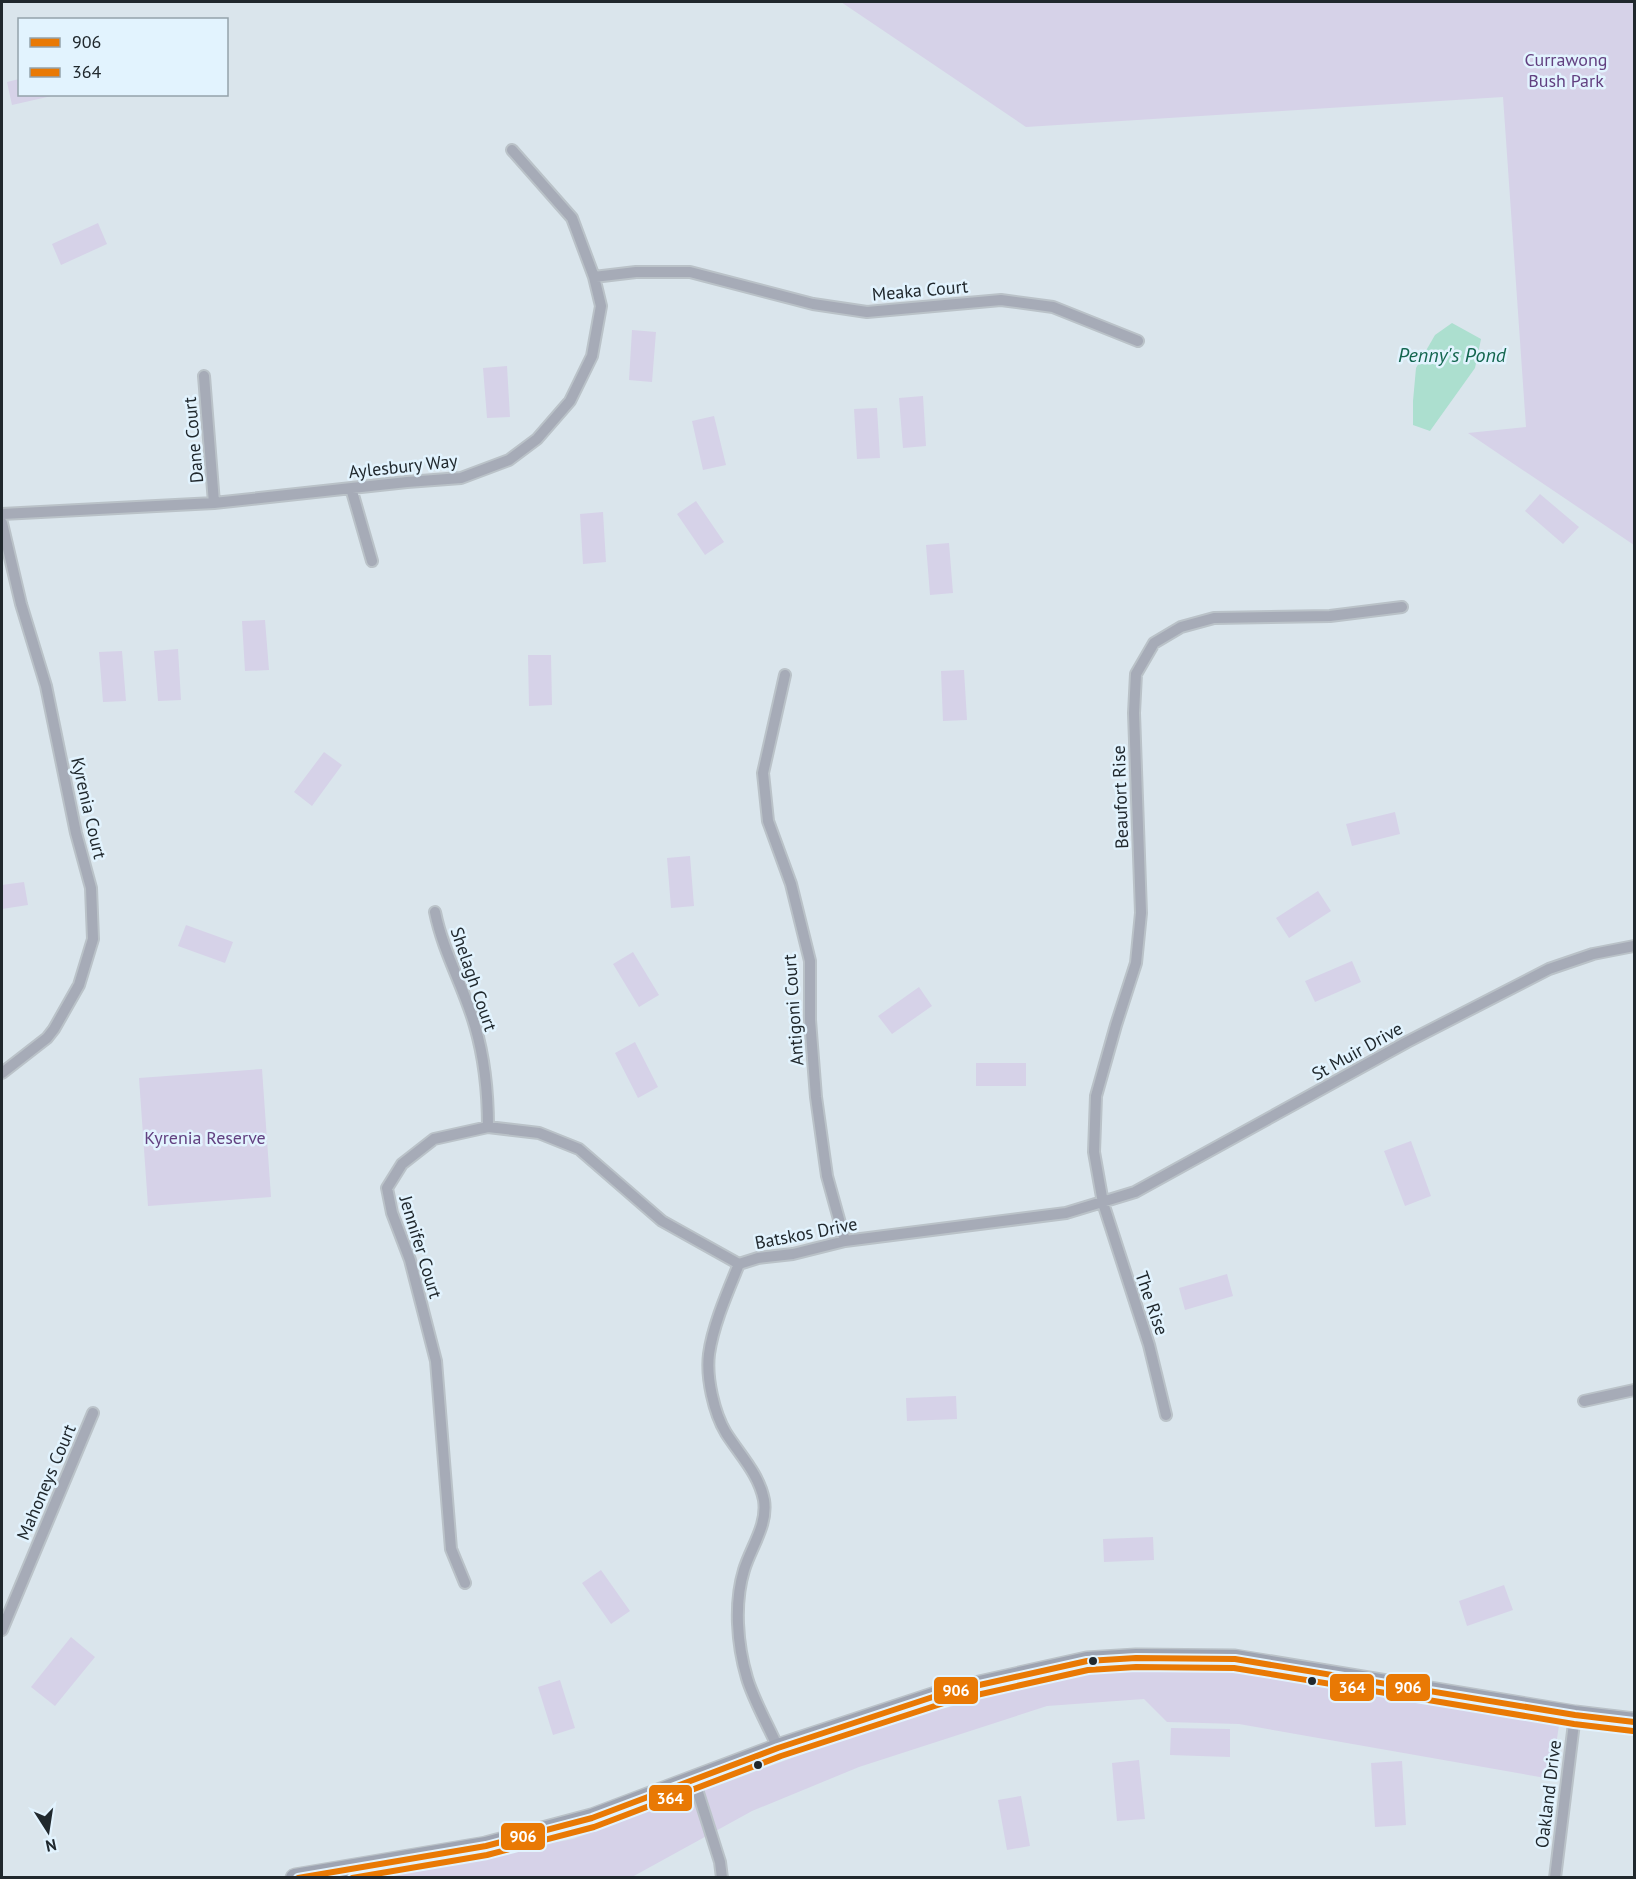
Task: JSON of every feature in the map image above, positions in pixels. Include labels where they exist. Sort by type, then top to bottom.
[{"type":"main road","points":[[295,1878],[486,1846],[592,1818],[778,1749],[948,1692],[1087,1661],[1136,1658],[1235,1659],[1575,1715],[1635,1722]]},
{"type":"street","name":"Aylesbury Way","points":[[2,514],[214,502],[461,478],[509,460],[537,440],[570,401],[592,356],[601,306],[594,277],[572,218],[512,150]]},
{"type":"street","name":"Meaka Court","points":[[594,277],[636,272],[690,272],[813,304],[867,312],[1001,300],[1053,307],[1138,341]]},
{"type":"street","name":"Dane Court","points":[[204,376],[214,502]]},
{"type":"street","points":[[351,488],[372,561]]},
{"type":"street","name":"Kyrenia Court","points":[[2,523],[21,604],[46,686],[76,833],[91,888],[93,939],[79,985],[54,1029],[47,1038],[2,1073]]},
{"type":"street","name":"Beaufort Rise","points":[[1102,1203],[1094,1152],[1096,1096],[1136,963],[1141,913],[1134,713],[1136,674],[1154,643],[1181,627],[1214,618],[1330,616],[1402,607]]},
{"type":"street","name":"Antigoni Court","points":[[786,675],[764,773],[768,821],[791,884],[810,961],[810,1020],[816,1097],[826,1176],[845,1241]]},
{"type":"street","name":"Shelagh Court","points":[[435,912],[440,936],[475,1026],[488,1085],[489,1127]]},
{"type":"street","name":"St Muir Drive","points":[[1102,1203],[1135,1192],[1407,1042],[1549,969],[1593,954],[1635,946]]},
{"type":"street","name":"Jennifer Court","points":[[465,1583],[451,1549],[436,1361],[410,1260],[392,1213],[387,1188],[402,1164],[434,1139],[489,1127],[539,1133],[579,1149],[662,1221],[739,1264]]},
{"type":"street","name":"Batskos Drive","points":[[778,1749],[747,1678],[738,1625],[740,1588],[744,1569],[761,1528],[764,1501],[755,1474],[725,1432],[715,1409],[711,1383],[709,1356],[714,1332],[739,1264],[758,1258],[794,1254],[845,1241],[1066,1213],[1102,1203]]},
{"type":"street","name":"The Rise","points":[[1102,1203],[1149,1345],[1166,1415]]},
{"type":"street","points":[[1584,1401],[1635,1390]]},
{"type":"street","name":"Mahoneys Court","points":[[2,1630],[93,1413]]},
{"type":"street","name":"Oakland Drive","points":[[1555,1878],[1575,1715]]},
{"type":"street","points":[[694,1780],[720,1862],[722,1878]]},
{"type":"green space","name":"Currawong Bush Park","points":[[841,2],[1634,2],[1634,545],[1468,433],[1526,427],[1503,97],[1026,127]]},
{"type":"green space","points":[[18,79],[18,96],[52,96],[12,105],[7,82]]},
{"type":"green space","points":[[98,223],[107,244],[61,265],[52,244]]},
{"type":"green space","points":[[632,330],[656,332],[652,382],[629,380]]},
{"type":"green space","points":[[507,366],[510,417],[487,418],[483,368]]},
{"type":"green space","points":[[923,396],[926,446],[903,448],[899,398]]},
{"type":"green space","points":[[877,408],[880,458],[857,459],[854,409]]},
{"type":"green space","points":[[714,416],[726,465],[703,470],[692,421]]},
{"type":"green space","points":[[1540,494],[1579,527],[1563,544],[1525,511]]},
{"type":"green space","points":[[696,501],[724,542],[705,555],[677,514]]},
{"type":"green space","points":[[603,512],[606,562],[583,564],[580,514]]},
{"type":"green space","points":[[949,543],[953,593],[930,595],[926,545]]},
{"type":"green space","points":[[265,620],[269,670],[245,671],[242,621]]},
{"type":"green space","points":[[178,649],[181,700],[158,701],[154,651]]},
{"type":"green space","points":[[122,651],[126,701],[103,702],[99,652]]},
{"type":"green space","points":[[528,655],[551,655],[552,705],[529,706]]},
{"type":"green space","points":[[964,670],[967,720],[943,721],[941,671]]},
{"type":"green space","points":[[324,752],[342,765],[312,806],[294,792]]},
{"type":"green space","points":[[1395,812],[1400,834],[1352,846],[1346,824]]},
{"type":"green space","points":[[690,856],[694,906],[671,908],[667,858]]},
{"type":"green space","points":[[24,882],[28,905],[2,909],[2,885]]},
{"type":"green space","points":[[1318,891],[1331,911],[1289,938],[1276,918]]},
{"type":"green space","points":[[186,925],[233,942],[225,963],[178,946]]},
{"type":"green space","points":[[633,952],[659,995],[639,1007],[613,964]]},
{"type":"green space","points":[[1352,961],[1361,982],[1315,1002],[1305,981]]},
{"type":"green space","points":[[919,987],[932,1006],[892,1034],[878,1016]]},
{"type":"green space","points":[[635,1042],[658,1087],[638,1098],[615,1053]]},
{"type":"green space","points":[[976,1063],[1026,1063],[1026,1086],[976,1086]]},
{"type":"green space","name":"Kyrenia Reserve","points":[[262,1069],[271,1197],[148,1206],[139,1078]]},
{"type":"green space","points":[[1411,1141],[1431,1196],[1405,1206],[1384,1151]]},
{"type":"green space","points":[[1227,1274],[1233,1296],[1185,1310],[1179,1288]]},
{"type":"green space","points":[[956,1396],[957,1419],[907,1421],[906,1398]]},
{"type":"green space","points":[[1153,1537],[1154,1560],[1104,1562],[1103,1539]]},
{"type":"green space","points":[[601,1570],[630,1611],[611,1624],[582,1583]]},
{"type":"green space","points":[[1504,1585],[1513,1610],[1467,1626],[1459,1601]]},
{"type":"green space","points":[[71,1637],[95,1657],[55,1706],[31,1687]]},
{"type":"green space","points":[[1238,1667],[1559,1725],[1551,1779],[1239,1724],[1167,1722],[1144,1699],[1047,1706],[859,1767],[752,1811],[632,1877],[356,1878],[573,1839],[884,1724],[1081,1673]]},
{"type":"green space","points":[[560,1680],[575,1728],[553,1735],[538,1687]]},
{"type":"green space","points":[[1171,1728],[1230,1729],[1230,1757],[1170,1755]]},
{"type":"green space","points":[[1139,1760],[1145,1819],[1117,1821],[1112,1763]]},
{"type":"green space","points":[[1402,1761],[1406,1825],[1375,1827],[1371,1763]]},
{"type":"green space","points":[[1021,1796],[1030,1846],[1007,1850],[998,1800]]},
{"type":"water","name":"Penny's Pond","points":[[1452,323],[1481,339],[1475,368],[1430,431],[1413,425],[1416,368],[1435,335]]},
{"type":"transit line","name":"906","points":[[298,1878],[486,1846],[592,1818],[778,1748],[948,1692],[1087,1661],[1136,1658],[1235,1659],[1575,1715],[1634,1722]]},
{"type":"transit line","name":"364","points":[[352,1878],[487,1855],[594,1827],[781,1756],[950,1701],[1088,1670],[1136,1667],[1234,1668],[1574,1724],[1633,1731]]}]
